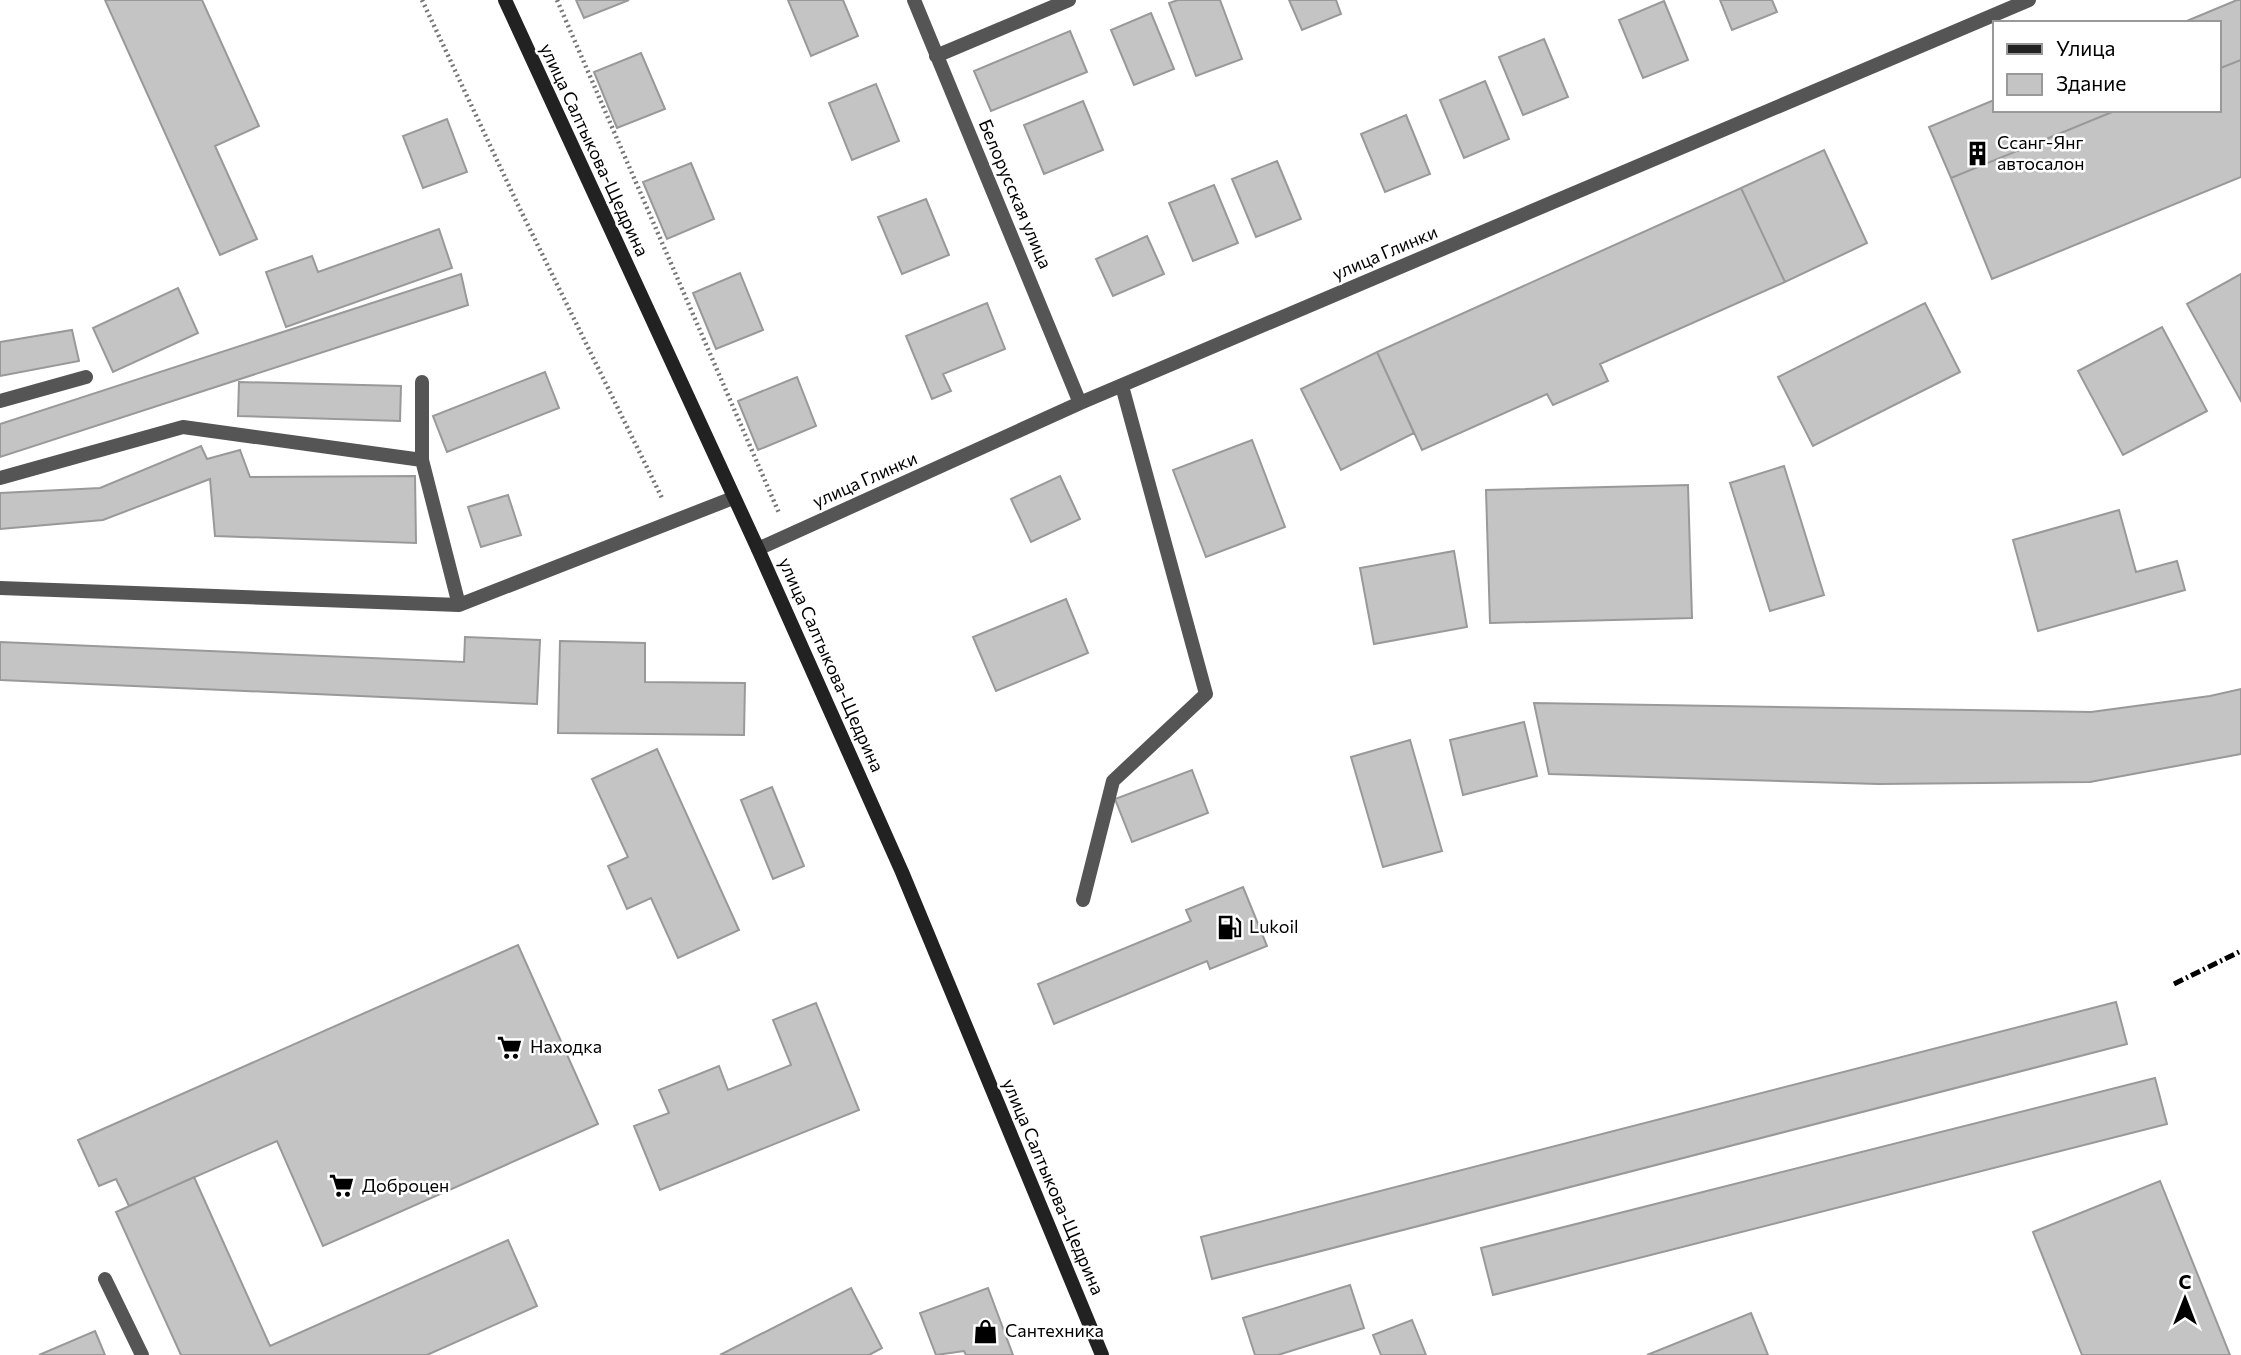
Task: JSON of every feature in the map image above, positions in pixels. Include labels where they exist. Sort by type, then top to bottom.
[{"type":"main road","name":"улица Салтыкова-Щедрина","points":[[505,0],[758,549],[902,872],[1102,1355]]},
{"type":"street","name":"Белорусская улица","points":[[914,0],[1080,403]]},
{"type":"street","points":[[936,57],[1069,0]]},
{"type":"street","name":"улица Глинки","points":[[758,549],[1080,403],[2027,1]]},
{"type":"street","points":[[0,401],[86,377]]},
{"type":"street","points":[[422,382],[422,460],[458,605]]},
{"type":"street","points":[[1083,900],[1113,781],[1206,694],[1122,386]]},
{"type":"street","points":[[0,478],[183,427],[422,460]]},
{"type":"street","points":[[0,588],[458,605],[733,498]]},
{"type":"street","points":[[105,1279],[142,1355]]},
{"type":"path","points":[[422,0],[518,205],[674,521]]},
{"type":"path","points":[[557,0],[788,536]]},
{"type":"building","points":[[105,0],[202,0],[259,126],[215,146],[257,239],[220,255]]},
{"type":"building","points":[[576,0],[629,0],[584,18]]},
{"type":"building","points":[[788,0],[843,0],[858,36],[811,56]]},
{"type":"building","points":[[1178,0],[1220,0],[1242,59],[1196,76],[1169,3]]},
{"type":"building","points":[[1289,0],[1336,0],[1341,14],[1302,30]]},
{"type":"building","points":[[1720,0],[1772,0],[1777,12],[1732,30]]},
{"type":"building","points":[[2241,0],[2241,60],[2220,68],[2220,21],[2187,21]]},
{"type":"building","points":[[1664,1],[1688,60],[1643,78],[1619,20]]},
{"type":"building","points":[[1151,13],[1174,69],[1134,85],[1111,30]]},
{"type":"building","points":[[1070,31],[1087,72],[991,111],[974,71]]},
{"type":"building","points":[[1544,39],[1568,97],[1523,115],[1499,57]]},
{"type":"building","points":[[641,53],[665,109],[617,128],[594,72]]},
{"type":"building","points":[[2241,60],[2241,177],[1992,279],[1951,178],[2112,112],[2220,112],[2220,68]]},
{"type":"building","points":[[1485,81],[1509,139],[1464,158],[1440,100]]},
{"type":"building","points":[[876,84],[899,141],[852,160],[829,103]]},
{"type":"building","name":"Ссанг-Янг автосалон","points":[[1993,100],[1993,112],[2112,112],[1951,178],[1929,127]]},
{"type":"building","points":[[1083,101],[1103,150],[1044,174],[1024,125]]},
{"type":"building","points":[[1406,115],[1430,174],[1385,192],[1361,134]]},
{"type":"building","points":[[447,119],[467,172],[423,188],[403,136]]},
{"type":"building","points":[[1824,150],[1867,243],[1785,282],[1741,188]]},
{"type":"building","points":[[1277,161],[1301,219],[1256,237],[1232,179]]},
{"type":"building","points":[[691,163],[714,219],[667,239],[643,182]]},
{"type":"building","points":[[1214,185],[1238,243],[1193,261],[1169,203]]},
{"type":"building","points":[[1741,188],[1785,282],[1600,364],[1608,381],[1553,405],[1547,394],[1422,450],[1377,352]]},
{"type":"building","points":[[926,199],[949,255],[902,274],[878,217]]},
{"type":"building","points":[[439,229],[452,268],[286,327],[266,272],[312,256],[318,272]]},
{"type":"building","points":[[1147,236],[1164,274],[1113,296],[1096,259]]},
{"type":"building","points":[[740,273],[763,330],[716,349],[693,293]]},
{"type":"building","points":[[461,274],[468,305],[0,457],[0,424]]},
{"type":"building","points":[[2241,274],[2241,401],[2187,304]]},
{"type":"building","points":[[178,288],[198,333],[113,372],[93,328]]},
{"type":"building","points":[[987,303],[1005,349],[943,374],[951,391],[932,399],[906,336]]},
{"type":"building","points":[[1925,303],[1960,372],[1813,446],[1778,377]]},
{"type":"building","points":[[2162,327],[2207,411],[2123,455],[2078,371]]},
{"type":"building","points":[[72,330],[79,361],[0,376],[0,342]]},
{"type":"building","points":[[1377,352],[1414,433],[1341,470],[1301,389]]},
{"type":"building","points":[[545,372],[559,408],[447,452],[433,416]]},
{"type":"building","points":[[797,377],[816,426],[758,450],[738,401]]},
{"type":"building","points":[[239,382],[401,386],[400,421],[238,416]]},
{"type":"building","points":[[1252,440],[1285,527],[1206,557],[1173,470]]},
{"type":"building","points":[[201,446],[207,459],[240,450],[250,477],[415,476],[416,543],[215,536],[210,479],[103,520],[0,529],[0,493],[100,488]]},
{"type":"building","points":[[1784,466],[1824,595],[1770,611],[1730,483]]},
{"type":"building","points":[[1060,476],[1080,519],[1031,542],[1011,499]]},
{"type":"building","points":[[1688,485],[1692,618],[1490,623],[1486,490]]},
{"type":"building","points":[[508,495],[521,535],[481,547],[468,507]]},
{"type":"building","points":[[2119,510],[2136,572],[2177,561],[2185,590],[2038,631],[2013,540]]},
{"type":"building","points":[[1454,551],[1467,627],[1374,644],[1360,568]]},
{"type":"building","points":[[1066,599],[1088,653],[996,691],[973,637]]},
{"type":"building","points":[[465,637],[540,640],[537,704],[0,680],[0,642],[464,662]]},
{"type":"building","points":[[560,641],[645,643],[645,682],[745,683],[744,735],[558,733]]},
{"type":"building","points":[[2241,689],[2241,754],[2090,782],[1878,784],[1549,774],[1534,703],[2091,712],[2210,696]]},
{"type":"building","points":[[1524,722],[1537,776],[1463,795],[1450,740]]},
{"type":"building","points":[[1410,740],[1442,851],[1383,867],[1351,757]]},
{"type":"building","points":[[657,749],[739,930],[678,958],[651,898],[627,909],[608,866],[628,857],[592,779]]},
{"type":"building","points":[[1192,770],[1208,813],[1132,842],[1115,799]]},
{"type":"building","points":[[772,787],[804,866],[773,879],[741,800]]},
{"type":"building","points":[[1243,887],[1267,946],[1210,969],[1207,961],[1054,1024],[1038,984],[1191,921],[1186,910]]},
{"type":"building","points":[[518,945],[598,1124],[323,1246],[277,1141],[129,1206],[116,1179],[99,1186],[78,1140]]},
{"type":"building","points":[[2116,1002],[2127,1044],[1212,1279],[1201,1237]]},
{"type":"building","points":[[816,1003],[859,1110],[660,1190],[634,1126],[669,1113],[659,1090],[719,1066],[728,1090],[791,1065],[773,1020]]},
{"type":"building","points":[[2155,1078],[2167,1124],[1493,1295],[1481,1248]]},
{"type":"building","points":[[194,1177],[270,1346],[508,1240],[537,1306],[427,1355],[181,1355],[116,1212]]},
{"type":"building","points":[[2160,1181],[2230,1355],[2082,1355],[2033,1232]]},
{"type":"building","points":[[1350,1285],[1364,1328],[1278,1355],[1255,1355],[1243,1318]]},
{"type":"building","points":[[851,1288],[882,1348],[869,1355],[720,1355]]},
{"type":"building","points":[[988,1288],[1013,1355],[966,1355],[964,1351],[936,1355],[920,1313]]},
{"type":"building","points":[[1751,1313],[1768,1355],[1647,1355]]},
{"type":"building","points":[[1412,1320],[1426,1355],[1381,1355],[1373,1335]]},
{"type":"building","points":[[95,1331],[105,1355],[39,1355]]},
{"type":"railway","points":[[2174,984],[2241,951]]},
{"type":"place","name":"Ссанг-Янг автосалон","points":[[1977,153]]},
{"type":"place","name":"Lukoil","points":[[1229,927]]},
{"type":"place","name":"Находка","points":[[510,1047]]},
{"type":"place","name":"Доброцен","points":[[342,1186]]},
{"type":"place","name":"Сантехника","points":[[985,1331]]}]
